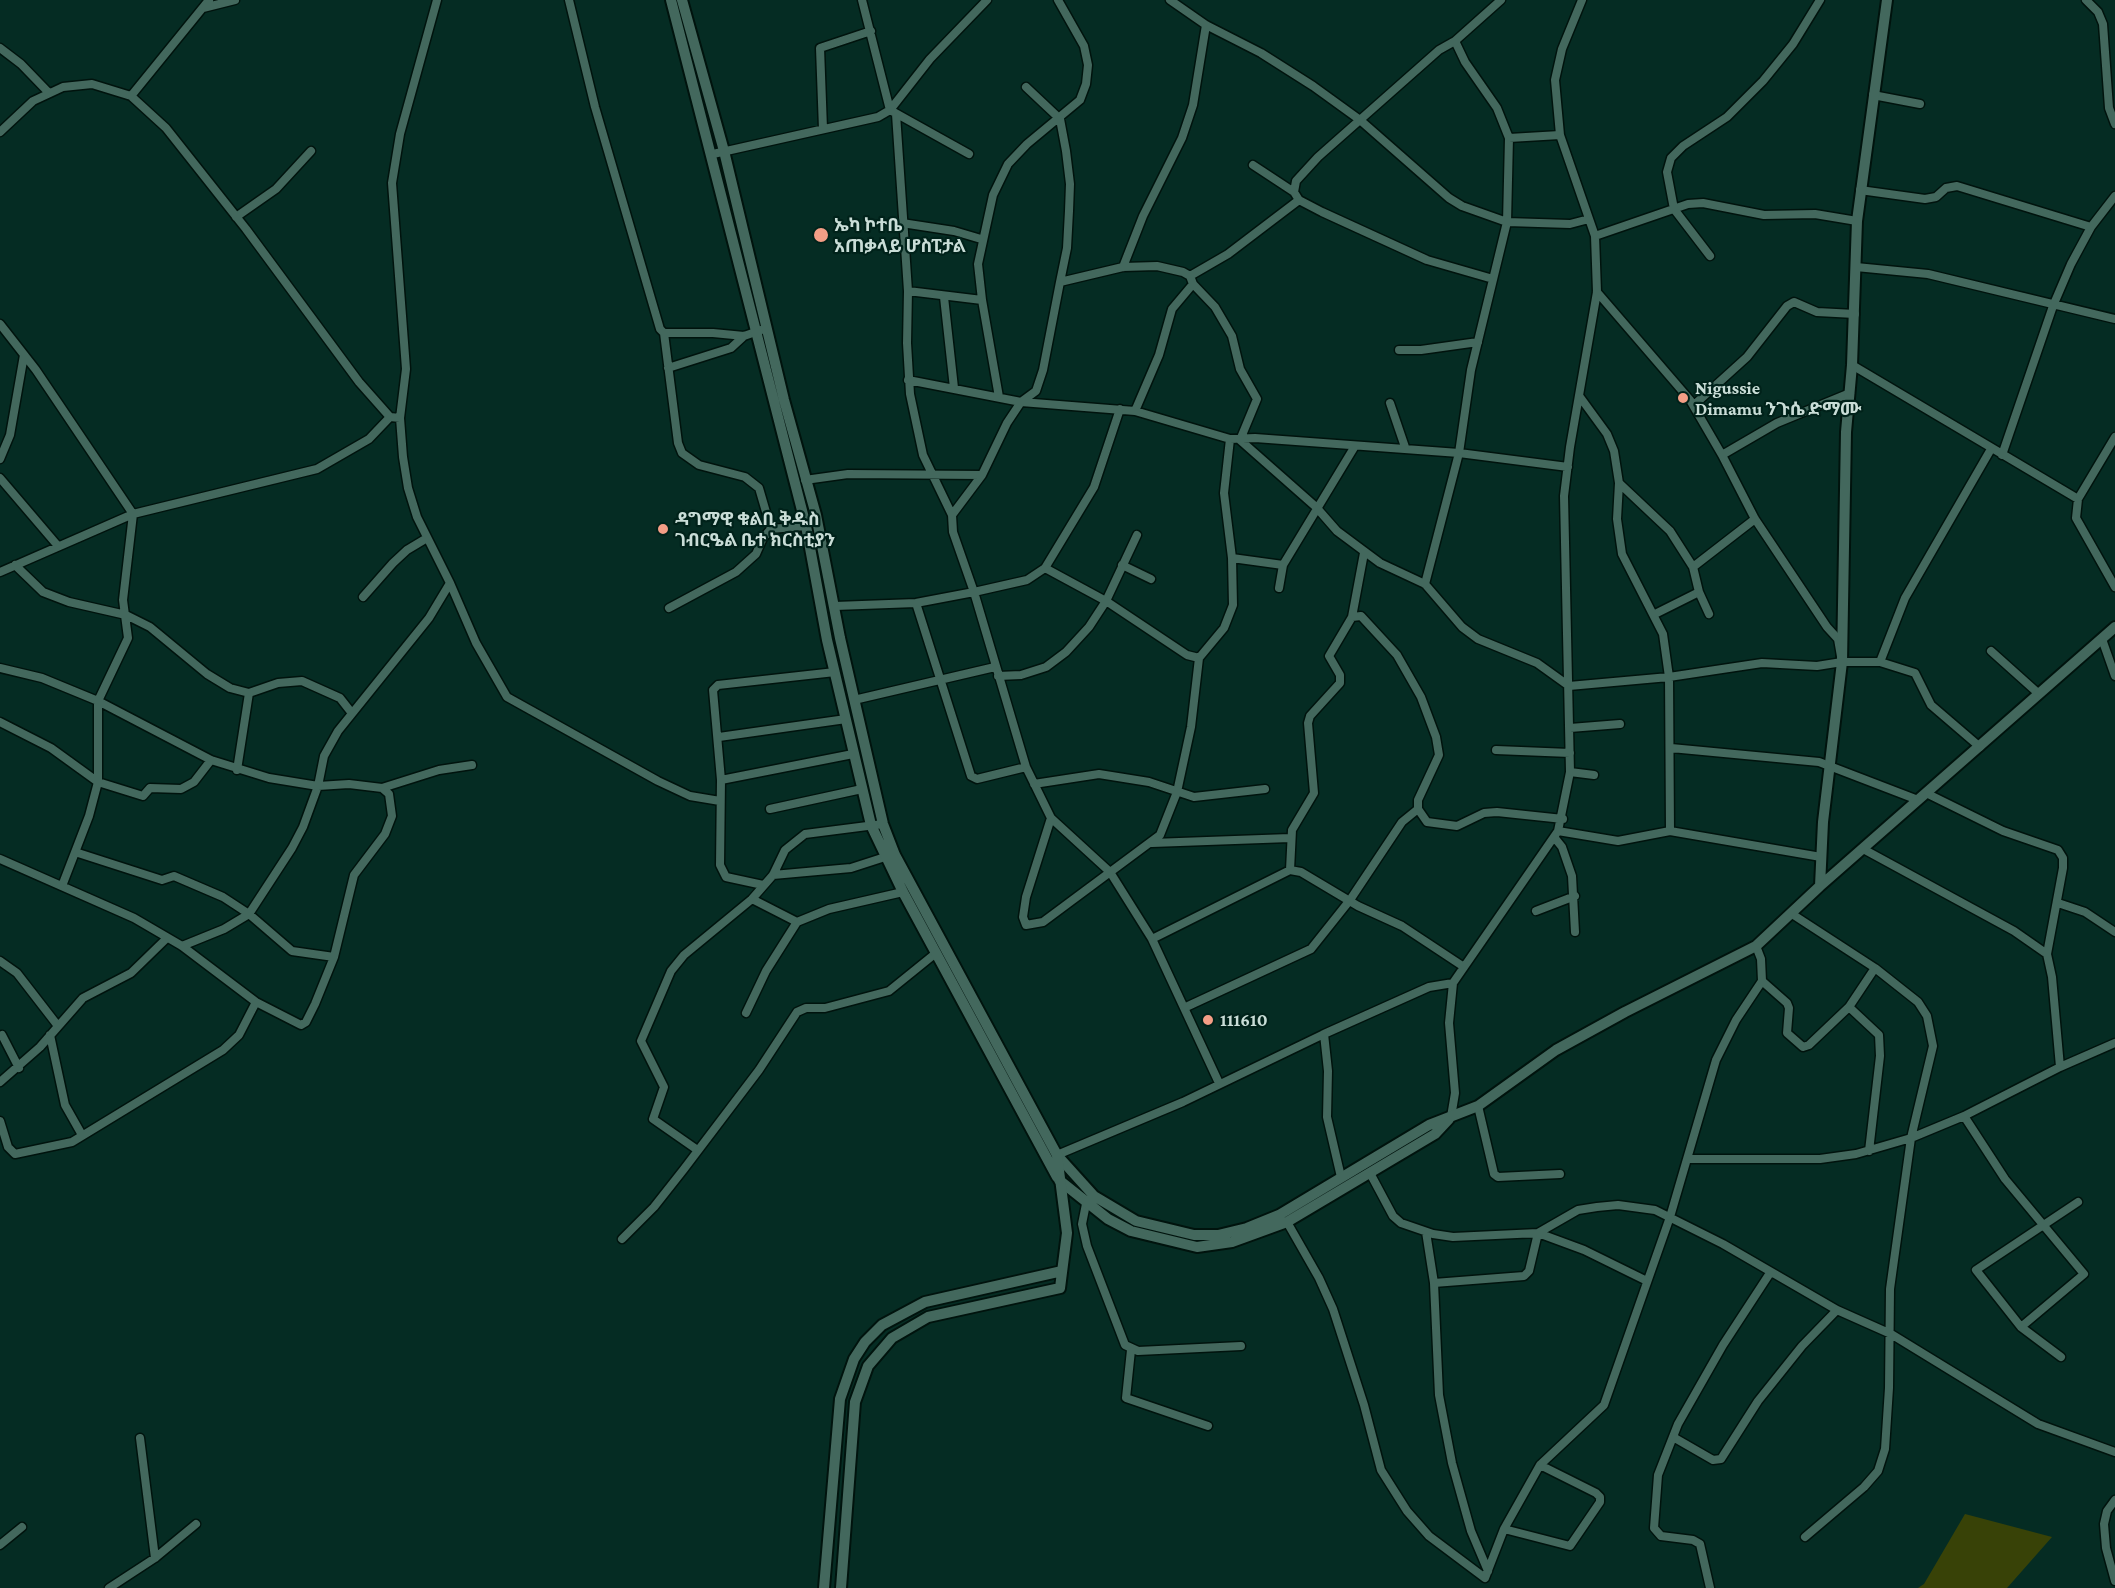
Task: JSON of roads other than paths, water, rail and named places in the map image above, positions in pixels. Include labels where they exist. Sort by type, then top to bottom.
[{"type":"main road","points":[[671,0],[719,153]]},
{"type":"main road","points":[[682,0],[762,330],[806,526],[834,672],[862,789],[877,824],[1057,1155],[1077,1180],[1103,1203],[1136,1221],[1163,1230],[1194,1235],[1218,1235],[1247,1228],[1296,1210],[1370,1173],[1435,1134],[1451,1117]]},
{"type":"main road","points":[[1820,886],[1821,857],[1842,662],[1846,432],[1855,314],[1857,221],[1887,0]]},
{"type":"main road","points":[[762,330],[821,537],[885,857],[1059,1180],[1086,1204],[1131,1231],[1197,1247],[1232,1242],[1287,1222],[1296,1210],[1341,1176],[1429,1125],[1478,1106],[1556,1050],[1756,946],[1820,886],[1865,850],[1922,796],[2115,627]]},
{"type":"main road","points":[[841,1588],[855,1402],[861,1382],[874,1358],[892,1338],[928,1317],[1060,1288],[1067,1233],[1057,1155]]},
{"type":"main road","points":[[824,1588],[840,1399],[854,1359],[866,1342],[882,1325],[925,1302],[1062,1271]]},
{"type":"street","points":[[131,96],[209,0]]},
{"type":"street","points":[[202,8],[235,0]]},
{"type":"street","points":[[437,0],[400,134],[392,183],[406,369],[400,418],[408,488],[417,517],[450,583],[476,643],[507,696],[658,781],[690,796],[720,801]]},
{"type":"street","points":[[569,0],[601,129],[655,318],[664,333],[678,443],[682,453],[699,465],[745,477],[759,488],[771,529]]},
{"type":"street","points":[[862,0],[893,112],[903,191],[902,223],[908,291],[908,380],[923,455],[952,515],[953,532],[974,592],[1026,767],[1034,784],[1051,818],[1110,872],[1152,939],[1186,1007],[1219,1083]]},
{"type":"street","points":[[719,153],[893,112],[930,59],[987,0]]},
{"type":"street","points":[[999,397],[982,300],[978,264],[981,239],[993,195],[1008,164],[1027,144],[1060,119],[1080,100],[1088,64],[1084,46],[1058,0]]},
{"type":"street","points":[[1170,0],[1206,25],[1304,81],[1360,120],[1449,198],[1462,206],[1508,222],[1570,224],[1589,219]]},
{"type":"street","points":[[1297,196],[1296,181],[1305,169],[1439,50],[1455,41],[1501,0]]},
{"type":"street","points":[[1451,1117],[1455,1094],[1449,1023],[1453,983],[1556,834],[1563,819],[1570,772],[1564,496],[1598,292],[1594,236],[1560,135],[1555,80],[1562,49],[1582,0]]},
{"type":"street","points":[[1710,256],[1674,209],[1667,172],[1671,158],[1683,146],[1727,117],[1763,81],[1793,44],[1820,0]]},
{"type":"street","points":[[2086,0],[2097,12],[2103,24],[2109,108],[2115,124]]},
{"type":"street","points":[[1124,267],[1143,216],[1182,138],[1193,105],[1206,25]]},
{"type":"street","points":[[823,129],[820,48],[871,32]]},
{"type":"street","points":[[1425,584],[1459,453],[1471,370],[1508,222],[1509,138],[1497,108],[1465,62],[1455,41]]},
{"type":"street","points":[[0,48],[21,64],[50,93]]},
{"type":"street","points":[[0,132],[33,101],[63,87],[92,84],[131,96],[166,128],[236,217],[342,361],[390,417],[400,418]]},
{"type":"street","points":[[952,515],[982,475],[1021,402],[1036,391],[1043,370],[1067,248],[1070,184],[1060,119],[1026,87]]},
{"type":"street","points":[[1873,95],[1920,104]]},
{"type":"street","points":[[893,112],[969,154]]},
{"type":"street","points":[[1509,138],[1560,135]]},
{"type":"street","points":[[236,217],[276,189],[311,152]]},
{"type":"street","points":[[1253,165],[1297,196],[1427,260],[1493,279]]},
{"type":"street","points":[[1860,190],[1925,199],[1936,196],[1951,186],[1957,186],[2091,227]]},
{"type":"street","points":[[1135,411],[1158,355],[1172,309],[1191,280],[1228,254],[1297,196]]},
{"type":"street","points":[[2002,455],[2053,306],[2091,227],[2115,196]]},
{"type":"street","points":[[1594,236],[1674,209],[1704,203],[1739,212],[1815,214],[1857,221]]},
{"type":"street","points":[[902,223],[954,231],[981,239]]},
{"type":"street","points":[[1060,282],[1124,267],[1156,266],[1183,272],[1215,307],[1224,322],[1232,336],[1240,369],[1257,399],[1240,440]]},
{"type":"street","points":[[1856,267],[1928,274],[2053,306],[2115,319]]},
{"type":"street","points":[[908,291],[982,300]]},
{"type":"street","points":[[1598,292],[1640,337],[1694,405],[1755,519],[1827,627],[1838,639],[1842,662]]},
{"type":"street","points":[[944,297],[954,388]]},
{"type":"street","points":[[1694,405],[1747,357],[1787,306],[1794,302],[1816,312],[1855,314]]},
{"type":"street","points":[[0,324],[133,514],[123,600],[128,638],[98,700],[98,782],[62,886]]},
{"type":"street","points":[[668,368],[730,348],[744,336],[762,330]]},
{"type":"street","points":[[664,333],[744,336]]},
{"type":"street","points":[[1399,350],[1421,350],[1478,342]]},
{"type":"street","points":[[0,459],[10,435],[24,356]]},
{"type":"street","points":[[1852,365],[2078,499]]},
{"type":"street","points":[[908,380],[1021,402],[1135,411],[1230,439],[1255,438],[1355,446],[1405,447],[1568,467]]},
{"type":"street","points":[[1722,455],[1778,423],[1850,393]]},
{"type":"street","points":[[1580,397],[1607,435],[1614,451],[1619,483],[1617,519],[1622,554],[1631,576],[1655,614],[1663,633],[1669,677],[1670,831]]},
{"type":"street","points":[[1390,403],[1405,447]]},
{"type":"street","points":[[835,606],[916,603],[1026,580],[1045,568],[1094,487],[1120,409]]},
{"type":"street","points":[[7,569],[133,514],[316,469],[369,439],[390,417]]},
{"type":"street","points":[[2115,437],[2078,499],[2076,518],[2115,587]]},
{"type":"street","points":[[1051,818],[1026,897],[1023,917],[1026,925],[1043,922],[1160,835],[1177,792],[1191,727],[1200,658],[1230,618],[1233,605],[1232,558],[1224,493],[1230,439]]},
{"type":"street","points":[[1240,440],[1316,507],[1337,531],[1364,553],[1425,584],[1470,633],[1497,648],[1537,663],[1569,686],[1669,677],[1762,663],[1817,666],[1842,662],[1880,662],[1915,673],[1931,705],[1980,747]]},
{"type":"street","points":[[1279,588],[1283,565],[1316,507],[1325,500],[1355,446]]},
{"type":"street","points":[[1880,662],[1905,598],[1991,449]]},
{"type":"street","points":[[805,480],[848,474],[982,475]]},
{"type":"street","points":[[0,478],[58,546]]},
{"type":"street","points":[[1619,483],[1670,531],[1693,567],[1709,614]]},
{"type":"street","points":[[1693,567],[1755,519]]},
{"type":"street","points":[[669,608],[736,572],[756,554],[763,538],[771,529],[806,526]]},
{"type":"street","points":[[854,700],[996,671],[1021,675],[1047,667],[1066,652],[1089,627],[1106,601],[1137,535]]},
{"type":"street","points":[[363,597],[407,550],[427,538]]},
{"type":"street","points":[[1290,870],[1290,838],[1295,823],[1314,793],[1308,723],[1310,716],[1340,683],[1340,675],[1329,656],[1352,617],[1364,553]]},
{"type":"street","points":[[1232,558],[1283,565]]},
{"type":"street","points":[[0,561],[7,569],[43,592],[69,602],[126,615],[150,627],[207,674],[230,688],[249,693],[278,683],[302,681],[340,698],[351,712]]},
{"type":"street","points":[[1122,565],[1150,579]]},
{"type":"street","points":[[1045,568],[1106,601],[1187,655],[1200,658]]},
{"type":"street","points":[[182,946],[224,929],[249,914],[298,838],[318,786],[324,756],[351,712],[392,668],[429,618],[450,583]]},
{"type":"street","points":[[1655,614],[1700,592]]},
{"type":"street","points":[[916,603],[939,682],[971,776],[977,779],[1026,767]]},
{"type":"street","points":[[1186,1007],[1311,949],[1350,900],[1402,822],[1418,809],[1421,789],[1439,755],[1436,737],[1421,697],[1397,655],[1361,615],[1352,617]]},
{"type":"street","points":[[2102,639],[2115,676]]},
{"type":"street","points":[[1991,651],[2039,694]]},
{"type":"street","points":[[0,668],[42,678],[98,700],[211,760],[268,778],[318,786],[331,783],[382,788],[438,770],[472,765]]},
{"type":"street","points":[[763,885],[732,879],[723,872],[720,865],[719,737],[712,694],[718,685],[834,672]]},
{"type":"street","points":[[237,770],[249,693]]},
{"type":"street","points":[[719,737],[846,719]]},
{"type":"street","points":[[0,722],[51,748],[98,782],[143,796],[150,788],[181,789],[194,782],[211,760]]},
{"type":"street","points":[[1570,728],[1620,724]]},
{"type":"street","points":[[1671,748],[1819,762],[1922,796],[2003,831],[2058,850],[2063,858],[2063,868],[2047,954],[2052,976],[2060,1067]]},
{"type":"street","points":[[1496,750],[1570,753]]},
{"type":"street","points":[[721,780],[853,754]]},
{"type":"street","points":[[1570,772],[1594,775]]},
{"type":"street","points":[[1034,784],[1099,774],[1149,782],[1194,797],[1265,789]]},
{"type":"street","points":[[0,859],[135,918],[182,946],[256,1002],[296,1024],[306,1022],[333,957],[354,875],[384,834],[392,816],[389,794],[382,788]]},
{"type":"street","points":[[770,809],[862,789]]},
{"type":"street","points":[[1418,809],[1427,822],[1447,826],[1457,826],[1484,813],[1497,812],[1563,819]]},
{"type":"street","points":[[696,1149],[653,1119],[664,1087],[642,1046],[641,1036],[671,971],[684,954],[752,899],[773,875],[785,850],[805,834],[877,824]]},
{"type":"street","points":[[1556,834],[1618,841],[1670,831],[1821,857]]},
{"type":"street","points":[[1556,834],[1562,847],[1575,896],[1575,932]]},
{"type":"street","points":[[1152,843],[1290,838]]},
{"type":"street","points":[[1865,850],[2014,931],[2047,954]]},
{"type":"street","points":[[75,852],[162,880],[174,876],[223,897],[249,914],[292,951],[333,957]]},
{"type":"street","points":[[773,875],[851,868],[885,857]]},
{"type":"street","points":[[1152,939],[1290,870],[1300,872],[1402,926],[1464,967]]},
{"type":"street","points":[[746,1013],[766,971],[797,922],[830,909],[903,892]]},
{"type":"street","points":[[1536,911],[1575,896]]},
{"type":"street","points":[[752,899],[797,922]]},
{"type":"street","points":[[2058,903],[2085,912],[2115,932]]},
{"type":"street","points":[[1792,914],[1875,968],[1918,1002],[1932,1030],[1933,1046],[1911,1138],[1890,1289],[1891,1334],[1885,1449],[1878,1471],[1864,1487],[1805,1537]]},
{"type":"street","points":[[0,1082],[19,1068],[83,998],[131,973],[167,938]]},
{"type":"street","points":[[1287,1222],[1319,1278],[1332,1309],[1364,1405],[1381,1470],[1407,1511],[1429,1536],[1483,1578],[1486,1577],[1504,1529],[1540,1465],[1604,1405],[1670,1217],[1716,1060],[1736,1020],[1762,981],[1761,959],[1756,946]]},
{"type":"street","points":[[622,1239],[654,1207],[696,1149],[759,1070],[797,1012],[806,1008],[825,1008],[889,991],[936,953]]},
{"type":"street","points":[[0,961],[17,973],[58,1026]]},
{"type":"street","points":[[1762,981],[1787,1003],[1790,1008],[1787,1033],[1803,1047],[1809,1045],[1849,1006],[1875,968]]},
{"type":"street","points":[[1057,1155],[1183,1102],[1219,1083],[1429,987],[1453,983]]},
{"type":"street","points":[[0,1121],[8,1147],[15,1154],[59,1146],[82,1135],[223,1050],[239,1035],[256,1002]]},
{"type":"street","points":[[1849,1006],[1879,1035],[1880,1056],[1869,1151]]},
{"type":"street","points":[[1324,1034],[1328,1071],[1327,1117],[1341,1176]]},
{"type":"street","points":[[2,1035],[19,1068]]},
{"type":"street","points":[[50,1035],[64,1105],[82,1135]]},
{"type":"street","points":[[1688,1159],[1820,1159],[1869,1151],[1911,1138],[1964,1116],[2060,1067],[2115,1043]]},
{"type":"street","points":[[1478,1106],[1494,1174],[1498,1177],[1560,1174]]},
{"type":"street","points":[[1964,1116],[2005,1179],[2046,1225],[2084,1274],[2021,1327]]},
{"type":"street","points":[[1370,1173],[1393,1216],[1401,1222],[1426,1232],[1453,1237],[1538,1233],[1584,1250],[1647,1281]]},
{"type":"street","points":[[2061,1357],[2021,1327],[1976,1268],[2046,1225],[2078,1202]]},
{"type":"street","points":[[1086,1204],[1082,1224],[1087,1246],[1125,1345],[1131,1350],[1241,1346]]},
{"type":"street","points":[[1434,1283],[1524,1276],[1529,1271],[1538,1233],[1578,1210],[1617,1205],[1655,1210],[1723,1244],[1837,1310],[1891,1334],[2038,1424],[2115,1452]]},
{"type":"street","points":[[1426,1232],[1434,1283],[1439,1395],[1452,1463],[1471,1531],[1488,1571]]},
{"type":"street","points":[[1710,1588],[1700,1544],[1693,1540],[1661,1536],[1654,1528],[1658,1475],[1673,1437],[1723,1346],[1770,1273]]},
{"type":"street","points":[[1673,1437],[1713,1460],[1721,1460],[1758,1401],[1802,1346],[1837,1310]]},
{"type":"street","points":[[1131,1350],[1126,1398],[1208,1426]]},
{"type":"street","points":[[140,1438],[155,1558]]},
{"type":"street","points":[[1504,1529],[1570,1546],[1600,1502],[1600,1497],[1596,1493],[1540,1465]]},
{"type":"street","points":[[2115,1500],[2107,1511],[2104,1524],[2106,1548],[2115,1581]]},
{"type":"street","points":[[109,1588],[155,1558],[196,1524]]},
{"type":"street","points":[[0,1545],[22,1527]]},
{"type":"place","name":"ኤካ ኮተቤ አጠቃላይ ሆስፒታል","points":[[821,235]]},
{"type":"place","name":"Nigussie Dimamu ንጉሴ ድማሙ","points":[[1683,398]]},
{"type":"place","name":"ዳግማዊ ቁልቢ ቅዱስ ገብርዔል ቤተ ክርስቲያን","points":[[663,529]]},
{"type":"place","name":"111610","points":[[1208,1020]]}]
